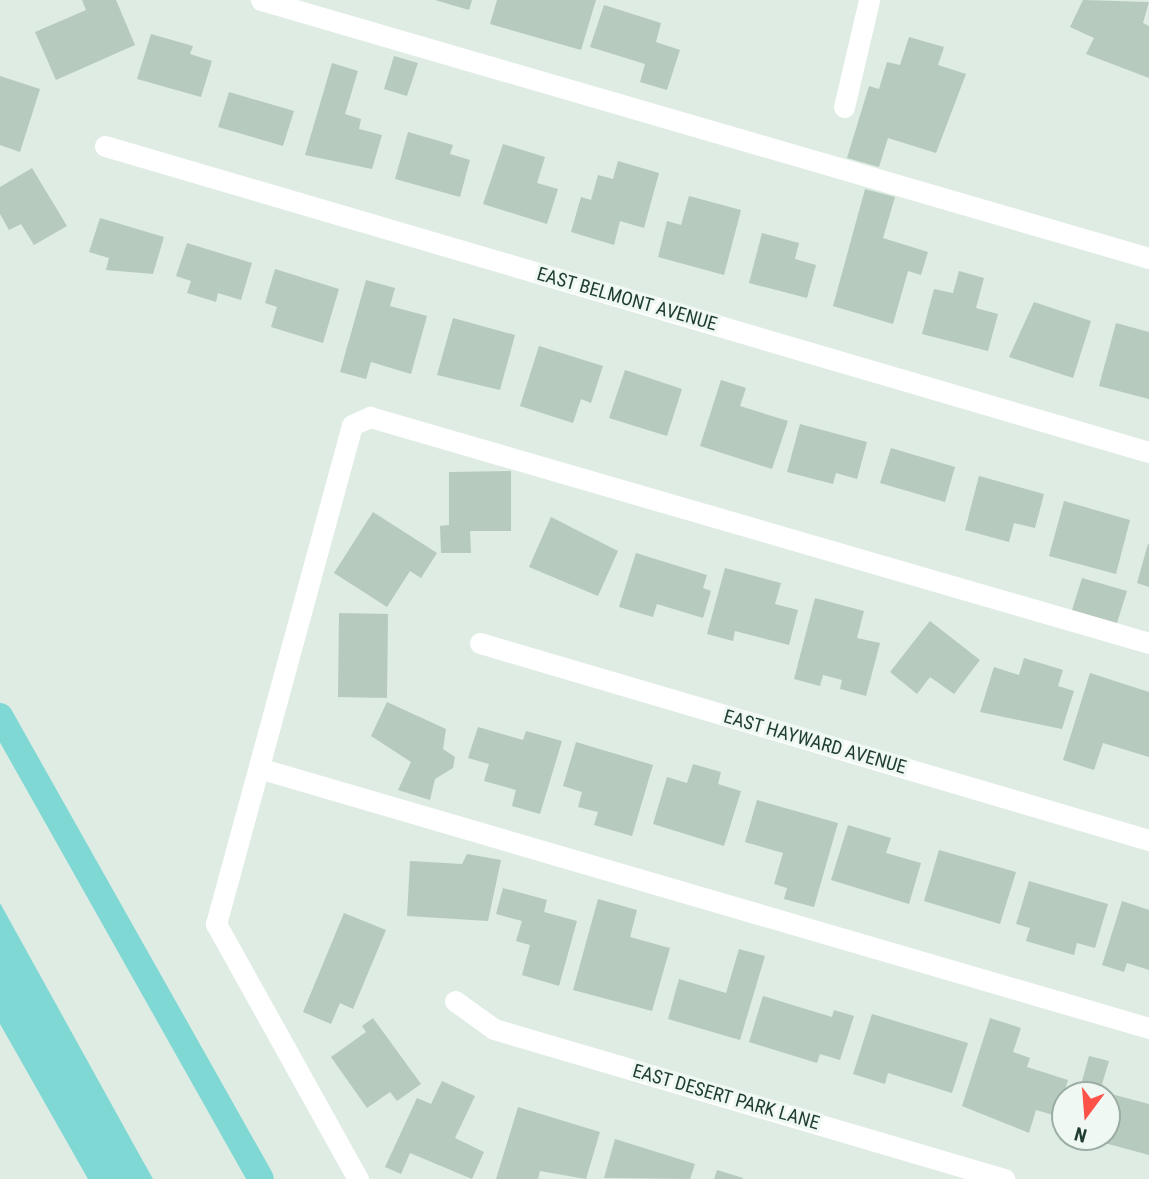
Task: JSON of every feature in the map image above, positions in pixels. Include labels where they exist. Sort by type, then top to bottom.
[{"type":"street","points":[[261,0],[1149,258]]},
{"type":"street","points":[[844,107],[869,0]]},
{"type":"street","name":"EAST BELMONT AVENUE","points":[[105,146],[1149,452]]},
{"type":"street","points":[[358,1179],[216,924],[262,769],[352,425],[370,417],[1149,643]]},
{"type":"street","name":"EAST HAYWARD AVENUE","points":[[480,643],[1149,841]]},
{"type":"street","points":[[262,769],[1149,1028]]},
{"type":"street","name":"EAST DESERT PARK LANE","points":[[456,1000],[494,1029],[1004,1179]]},
{"type":"water","points":[[0,903],[153,1179],[88,1179],[0,1024]]},
{"type":"building","points":[[82,0],[116,0],[135,45],[56,80],[35,32],[86,10]]},
{"type":"building","points":[[435,0],[472,0],[469,10]]},
{"type":"building","points":[[497,0],[596,0],[581,50],[490,24]]},
{"type":"building","points":[[1083,0],[1149,2],[1143,23],[1149,26],[1149,78],[1086,54],[1094,38],[1070,27]]},
{"type":"building","points":[[604,5],[661,23],[656,42],[680,50],[667,90],[640,82],[645,64],[590,47]]},
{"type":"building","points":[[151,34],[193,46],[190,54],[212,61],[201,97],[137,79]]},
{"type":"building","points":[[909,37],[944,47],[938,65],[966,74],[936,153],[888,138],[879,167],[847,158],[869,86],[879,89],[887,62],[900,65]]},
{"type":"building","points":[[394,56],[418,63],[407,96],[384,89]]},
{"type":"building","points":[[332,63],[358,71],[345,114],[361,119],[359,129],[382,135],[372,169],[305,155]]},
{"type":"building","points":[[0,76],[40,89],[20,152],[0,145]]},
{"type":"building","points":[[229,92],[294,111],[283,146],[218,127]]},
{"type":"building","points":[[408,132],[453,145],[450,154],[470,160],[460,197],[395,179]]},
{"type":"building","points":[[503,144],[545,157],[537,183],[558,189],[547,224],[483,204]]},
{"type":"building","points":[[618,161],[659,173],[644,228],[620,221],[614,245],[571,232],[581,197],[591,200],[598,175],[613,179]]},
{"type":"building","points":[[32,168],[67,226],[34,245],[21,224],[9,230],[0,214],[0,187]]},
{"type":"building","points":[[865,189],[895,197],[883,238],[928,252],[921,275],[908,271],[893,324],[833,306]]},
{"type":"building","points":[[689,196],[741,210],[724,275],[658,257],[667,221],[681,225]]},
{"type":"building","points":[[100,218],[164,237],[153,274],[106,270],[109,258],[89,252]]},
{"type":"building","points":[[762,233],[799,243],[795,259],[816,265],[807,298],[749,283]]},
{"type":"building","points":[[187,243],[252,263],[241,300],[218,293],[216,302],[187,293],[191,281],[176,276]]},
{"type":"building","points":[[275,269],[339,289],[323,343],[271,327],[277,307],[265,303]]},
{"type":"building","points":[[959,271],[984,278],[976,308],[998,314],[988,351],[922,334],[934,289],[953,293]]},
{"type":"building","points":[[366,280],[395,288],[390,306],[427,316],[411,374],[371,362],[366,379],[340,372]]},
{"type":"building","points":[[1034,302],[1091,321],[1073,378],[1009,357]]},
{"type":"building","points":[[453,318],[515,335],[500,390],[437,375]]},
{"type":"building","points":[[1116,323],[1149,332],[1149,399],[1099,386]]},
{"type":"building","points":[[539,346],[603,366],[591,403],[581,399],[573,423],[520,406]]},
{"type":"building","points":[[625,370],[682,389],[667,436],[609,418]]},
{"type":"building","points":[[721,380],[746,388],[740,406],[788,421],[772,469],[700,446]]},
{"type":"building","points":[[800,424],[867,442],[857,479],[836,473],[833,484],[787,472]]},
{"type":"building","points":[[891,448],[955,467],[945,502],[880,483]]},
{"type":"building","points":[[511,471],[511,531],[470,531],[471,553],[441,553],[440,526],[449,525],[449,472]]},
{"type":"building","points":[[979,476],[1044,494],[1035,528],[1014,523],[1009,542],[965,530]]},
{"type":"building","points":[[1064,501],[1130,520],[1116,574],[1049,556]]},
{"type":"building","points":[[373,512],[437,553],[421,578],[410,571],[387,607],[334,573]]},
{"type":"building","points":[[551,517],[618,551],[598,596],[529,567]]},
{"type":"building","points":[[1149,544],[1149,587],[1137,583]]},
{"type":"building","points":[[636,553],[707,575],[703,588],[711,591],[703,618],[657,604],[653,617],[619,607]]},
{"type":"building","points":[[725,568],[781,583],[775,604],[798,610],[789,645],[735,631],[733,641],[707,634]]},
{"type":"building","points":[[1082,578],[1127,591],[1117,623],[1072,610]]},
{"type":"building","points":[[815,598],[864,611],[857,638],[880,643],[866,696],[840,689],[842,680],[823,675],[820,686],[794,679]]},
{"type":"building","points":[[339,613],[388,614],[387,698],[338,697]]},
{"type":"building","points":[[930,621],[980,660],[954,694],[930,677],[917,694],[890,672]]},
{"type":"building","points":[[1024,658],[1063,670],[1058,686],[1074,691],[1062,729],[980,712],[994,667],[1019,675]]},
{"type":"building","points":[[1090,673],[1149,692],[1149,757],[1103,743],[1094,770],[1063,760]]},
{"type":"building","points":[[387,702],[446,729],[443,749],[455,757],[453,768],[435,779],[430,800],[398,790],[411,762],[371,736]]},
{"type":"building","points":[[478,727],[523,740],[526,731],[562,741],[540,814],[512,806],[516,790],[484,781],[489,764],[468,758]]},
{"type":"building","points":[[576,742],[653,765],[632,836],[594,825],[598,812],[578,807],[582,792],[563,786]]},
{"type":"building","points":[[693,764],[721,772],[718,784],[741,791],[724,846],[653,824],[667,777],[687,783]]},
{"type":"building","points":[[757,800],[838,823],[814,907],[784,899],[787,888],[774,884],[783,853],[745,842]]},
{"type":"building","points":[[848,825],[891,838],[886,853],[921,863],[909,904],[831,880]]},
{"type":"building","points":[[939,850],[1016,872],[1000,924],[924,901]]},
{"type":"building","points":[[467,854],[501,860],[488,921],[407,916],[410,861],[462,864]]},
{"type":"building","points":[[1029,881],[1108,904],[1095,948],[1077,943],[1074,955],[1026,941],[1030,928],[1016,924]]},
{"type":"building","points":[[503,888],[547,900],[544,912],[577,921],[559,986],[522,975],[530,945],[516,941],[522,921],[496,914]]},
{"type":"building","points":[[598,899],[637,910],[630,937],[670,948],[652,1011],[573,990]]},
{"type":"building","points":[[1122,901],[1149,910],[1149,970],[1127,963],[1124,972],[1102,965]]},
{"type":"building","points":[[344,913],[386,930],[353,1009],[340,1003],[331,1024],[303,1012]]},
{"type":"building","points":[[739,949],[765,956],[740,1040],[668,1019],[679,979],[726,993]]},
{"type":"building","points":[[763,996],[832,1017],[834,1010],[854,1016],[840,1060],[820,1054],[817,1063],[749,1042]]},
{"type":"building","points":[[872,1014],[968,1043],[952,1093],[888,1073],[885,1084],[853,1074]]},
{"type":"building","points":[[373,1018],[421,1084],[397,1101],[390,1092],[367,1108],[331,1057],[366,1032],[362,1026]]},
{"type":"building","points":[[990,1018],[1021,1028],[1013,1052],[1030,1058],[1027,1067],[1068,1080],[1051,1081],[1051,1114],[1036,1110],[1029,1133],[962,1106]]},
{"type":"building","points":[[1089,1056],[1109,1061],[1103,1081],[1082,1081]]},
{"type":"building","points":[[442,1081],[475,1096],[455,1138],[484,1152],[472,1179],[410,1153],[401,1174],[385,1167],[417,1098],[431,1104]]},
{"type":"building","points":[[1121,1097],[1149,1104],[1149,1155],[1121,1147]]},
{"type":"building","points":[[518,1107],[600,1132],[586,1179],[540,1171],[538,1179],[496,1179]]},
{"type":"building","points":[[615,1139],[695,1164],[690,1179],[604,1178]]},
{"type":"building","points":[[717,1170],[743,1178],[743,1179],[714,1179]]},
{"type":"waterway","points":[[0,716],[261,1179]]}]
